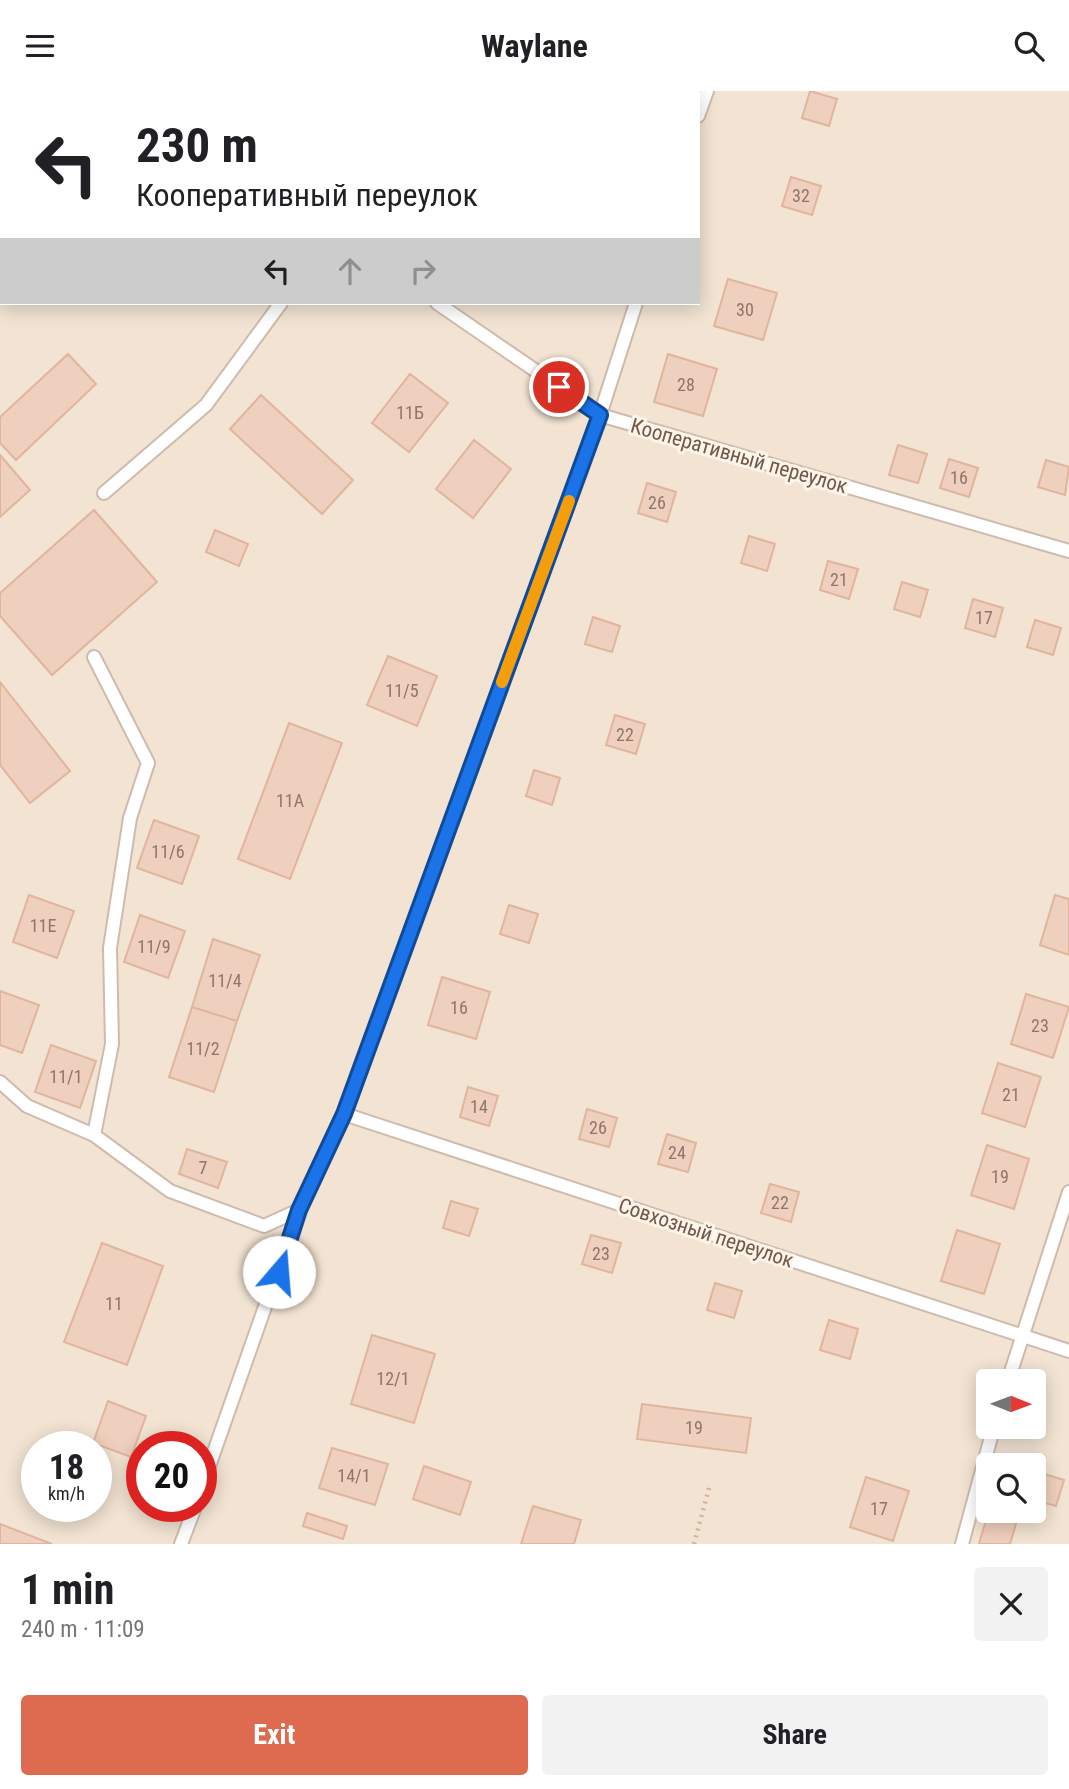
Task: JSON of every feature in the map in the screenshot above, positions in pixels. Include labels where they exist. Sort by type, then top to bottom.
[{"type":"lane","points":[[700,110],[707,91]]},
{"type":"lane","points":[[104,493],[206,405],[280,305]]},
{"type":"lane","name":"Кооперативный переулок","points":[[440,305],[600,415],[1069,551]]},
{"type":"lane","points":[[217,1443],[299,1210],[344,1114],[600,415],[635,305]]},
{"type":"lane","points":[[94,657],[148,763],[130,818],[110,948],[111,1044],[94,1135]]},
{"type":"lane","points":[[0,1082],[27,1106],[94,1135],[170,1191],[264,1226],[299,1210]]},
{"type":"lane","name":"Совхозный переулок","points":[[344,1114],[1022,1338],[1069,1351]]},
{"type":"lane","points":[[1013,1369],[1069,1192]]},
{"type":"lane","points":[[962,1544],[990,1439]]},
{"type":"lane","points":[[181,1544],[189,1522]]},
{"type":"path","points":[[694,1544],[710,1484]]},
{"type":"shaded area","points":[[700,91],[1069,91],[1069,1544],[0,1544],[0,305],[700,305]]},
{"type":"building","points":[[810,91],[837,99],[829,126],[802,118]]},
{"type":"building","points":[[791,177],[821,186],[812,215],[782,206]]},
{"type":"building","points":[[728,279],[777,293],[763,340],[714,326]]},
{"type":"building","points":[[68,354],[96,384],[16,460],[0,443],[0,417]]},
{"type":"building","points":[[668,354],[717,369],[703,416],[654,402]]},
{"type":"building","points":[[410,374],[448,403],[409,452],[372,423]]},
{"type":"building","points":[[261,395],[353,480],[322,514],[230,429]]},
{"type":"building","points":[[474,440],[511,469],[473,518],[436,489]]},
{"type":"building","points":[[898,445],[927,454],[918,483],[889,475]]},
{"type":"building","points":[[0,455],[30,490],[0,517]]},
{"type":"building","points":[[949,459],[978,468],[969,497],[940,488]]},
{"type":"building","points":[[1046,460],[1069,467],[1065,495],[1038,487]]},
{"type":"building","points":[[647,483],[676,492],[667,522],[638,513]]},
{"type":"building","points":[[94,510],[157,582],[52,675],[0,616],[0,593]]},
{"type":"building","points":[[215,530],[248,544],[239,566],[206,552]]},
{"type":"building","points":[[749,536],[775,544],[767,571],[741,563]]},
{"type":"building","points":[[828,561],[858,569],[849,599],[820,590]]},
{"type":"building","points":[[902,582],[928,590],[920,617],[894,609]]},
{"type":"building","points":[[973,599],[1003,608],[995,637],[965,628]]},
{"type":"building","points":[[593,617],[620,626],[612,652],[585,644]]},
{"type":"building","points":[[1035,620],[1061,628],[1053,655],[1027,647]]},
{"type":"building","points":[[388,656],[437,676],[417,726],[367,705]]},
{"type":"building","points":[[0,682],[70,771],[30,803],[0,765]]},
{"type":"building","points":[[615,715],[645,724],[636,754],[606,745]]},
{"type":"building","points":[[289,723],[342,743],[290,879],[238,859]]},
{"type":"building","points":[[534,770],[560,778],[552,805],[526,796]]},
{"type":"building","points":[[154,820],[199,836],[182,884],[137,868]]},
{"type":"building","points":[[29,895],[74,911],[57,958],[13,942]]},
{"type":"building","points":[[1055,895],[1069,899],[1069,955],[1040,945]]},
{"type":"building","points":[[509,905],[538,914],[529,943],[500,934]]},
{"type":"building","points":[[140,915],[185,931],[168,978],[124,962]]},
{"type":"building","points":[[213,939],[260,955],[237,1021],[192,1007]]},
{"type":"building","points":[[442,977],[490,992],[476,1039],[428,1025]]},
{"type":"building","points":[[0,991],[39,1005],[22,1053],[0,1045]]},
{"type":"building","points":[[1026,994],[1069,1007],[1053,1058],[1011,1044]]},
{"type":"building","points":[[192,1007],[237,1021],[214,1092],[169,1077]]},
{"type":"building","points":[[51,1045],[96,1061],[80,1108],[35,1092]]},
{"type":"building","points":[[998,1063],[1041,1077],[1025,1127],[982,1113]]},
{"type":"building","points":[[468,1087],[498,1096],[489,1126],[460,1117]]},
{"type":"building","points":[[587,1109],[617,1118],[609,1147],[579,1139]]},
{"type":"building","points":[[667,1134],[696,1143],[688,1172],[658,1164]]},
{"type":"building","points":[[987,1145],[1029,1159],[1014,1209],[971,1195]]},
{"type":"building","points":[[187,1149],[227,1162],[218,1188],[179,1174]]},
{"type":"building","points":[[770,1184],[799,1192],[791,1222],[761,1213]]},
{"type":"building","points":[[451,1201],[478,1209],[469,1236],[443,1228]]},
{"type":"building","points":[[957,1230],[1000,1244],[984,1294],[941,1281]]},
{"type":"building","points":[[591,1235],[621,1243],[612,1273],[582,1264]]},
{"type":"building","points":[[102,1243],[163,1266],[127,1365],[64,1342]]},
{"type":"building","points":[[715,1283],[742,1291],[734,1318],[707,1310]]},
{"type":"building","points":[[829,1320],[858,1329],[850,1359],[820,1350]]},
{"type":"building","points":[[372,1335],[435,1354],[414,1423],[351,1404]]},
{"type":"building","points":[[108,1401],[146,1416],[141,1431],[126,1431],[126,1455],[112,1450],[112,1431],[97,1431]]},
{"type":"building","points":[[642,1404],[751,1418],[746,1453],[637,1439]]},
{"type":"building","points":[[332,1448],[388,1464],[375,1505],[319,1488]]},
{"type":"building","points":[[424,1466],[471,1482],[460,1515],[413,1499]]},
{"type":"building","points":[[1046,1475],[1064,1480],[1056,1506],[1046,1503]]},
{"type":"building","points":[[866,1477],[909,1491],[893,1541],[850,1527]]},
{"type":"building","points":[[533,1506],[581,1520],[574,1544],[521,1544]]},
{"type":"building","points":[[307,1513],[347,1526],[343,1539],[303,1526]]},
{"type":"building","points":[[985,1523],[1016,1523],[1010,1544],[979,1544]]},
{"type":"building","points":[[0,1524],[52,1544],[0,1544]]},
{"type":"slow traffic","points":[[502,682],[569,501]]},
{"type":"route","points":[[279,1272],[299,1210],[344,1114],[600,415],[559,387]]}]
